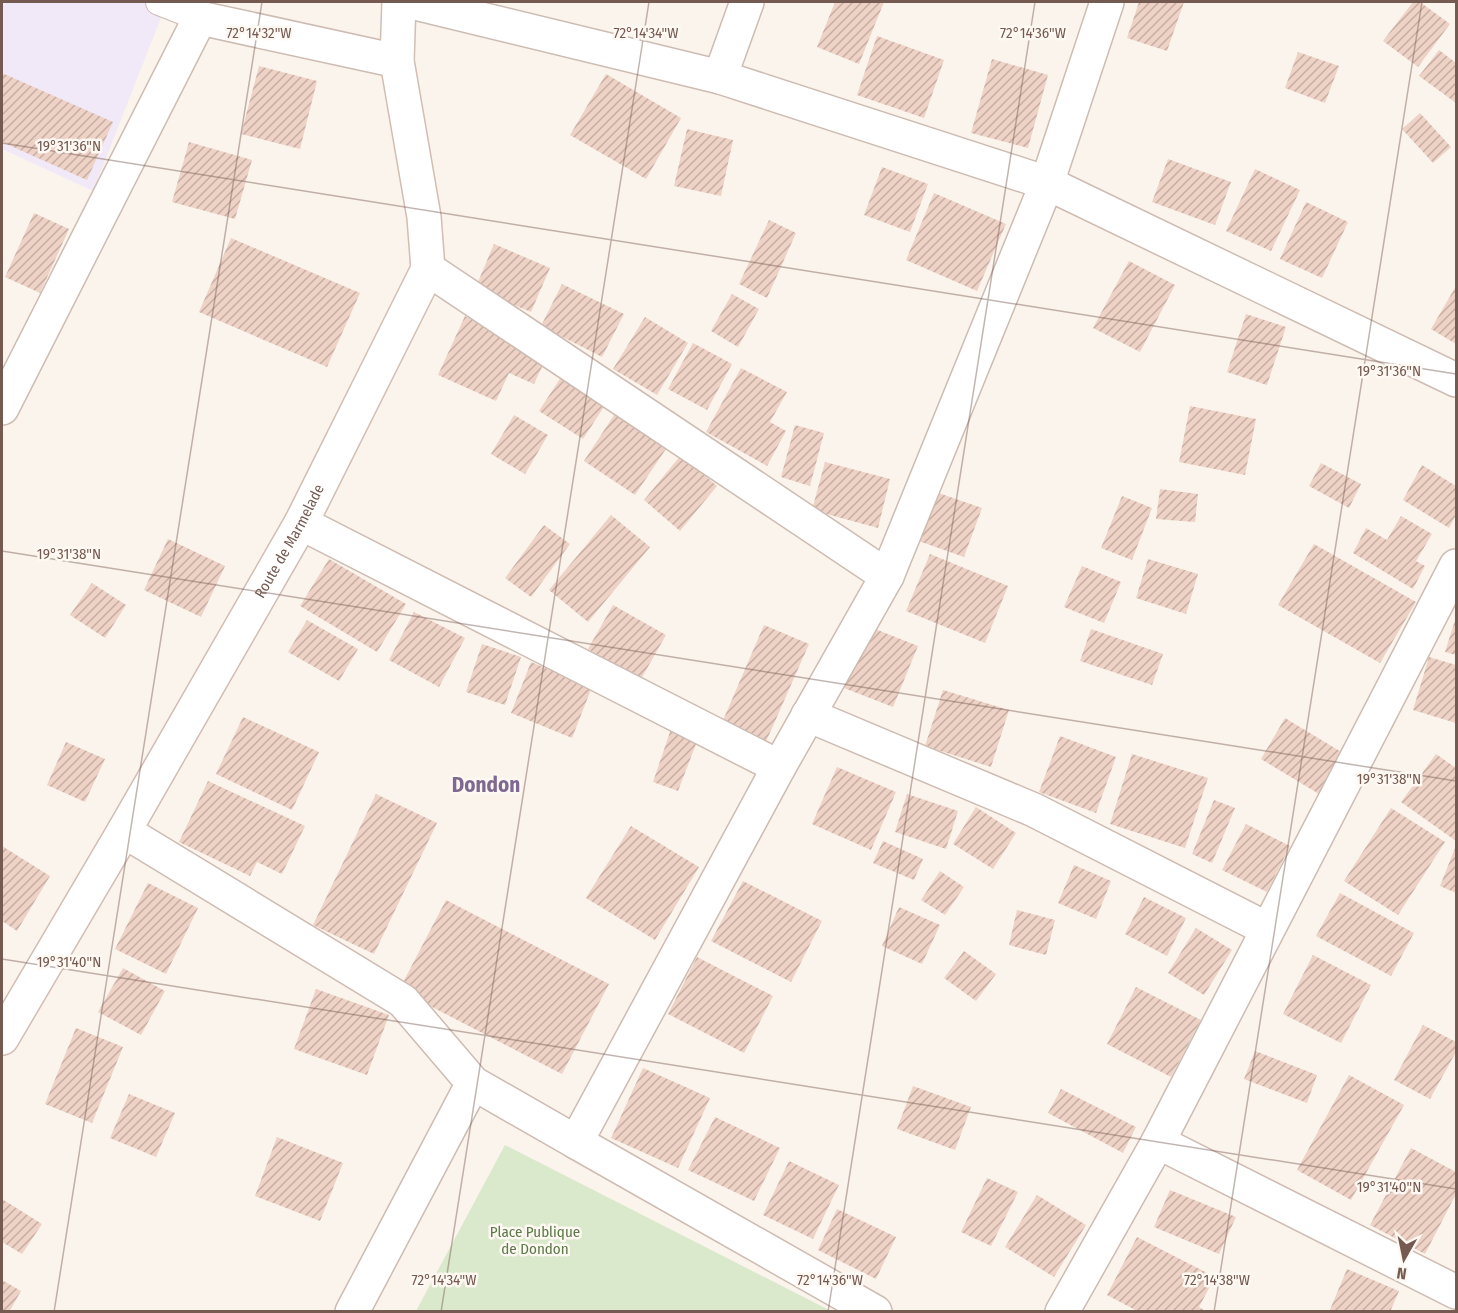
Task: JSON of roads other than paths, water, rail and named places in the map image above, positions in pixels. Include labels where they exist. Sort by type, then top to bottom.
[{"type":"street","points":[[399,2],[397,61],[424,217],[428,269],[887,576]]},
{"type":"street","points":[[411,2],[720,77],[1047,183],[1456,380]]},
{"type":"street","points":[[720,77],[747,2]]},
{"type":"street","points":[[576,1142],[779,767],[887,576],[1047,183],[1107,2]]},
{"type":"street","points":[[2,408],[200,18],[397,61]]},
{"type":"street","name":"Route de Marmelade","points":[[2,1038],[301,523],[428,269]]},
{"type":"street","points":[[301,523],[779,767]]},
{"type":"street","points":[[1062,1311],[1158,1142],[1456,566]]},
{"type":"street","points":[[808,715],[1034,810],[1267,929]]},
{"type":"street","points":[[124,831],[403,1001],[473,1083],[875,1311]]},
{"type":"street","points":[[352,1311],[473,1083]]},
{"type":"street","points":[[1158,1142],[1456,1292]]},
{"type":"lane","points":[[159,2],[200,18]]},
{"type":"district","name":"Dondon","points":[[486,785]]},
{"type":"park label","name":"Place Publique de Dondon","points":[[535,1240]]}]
